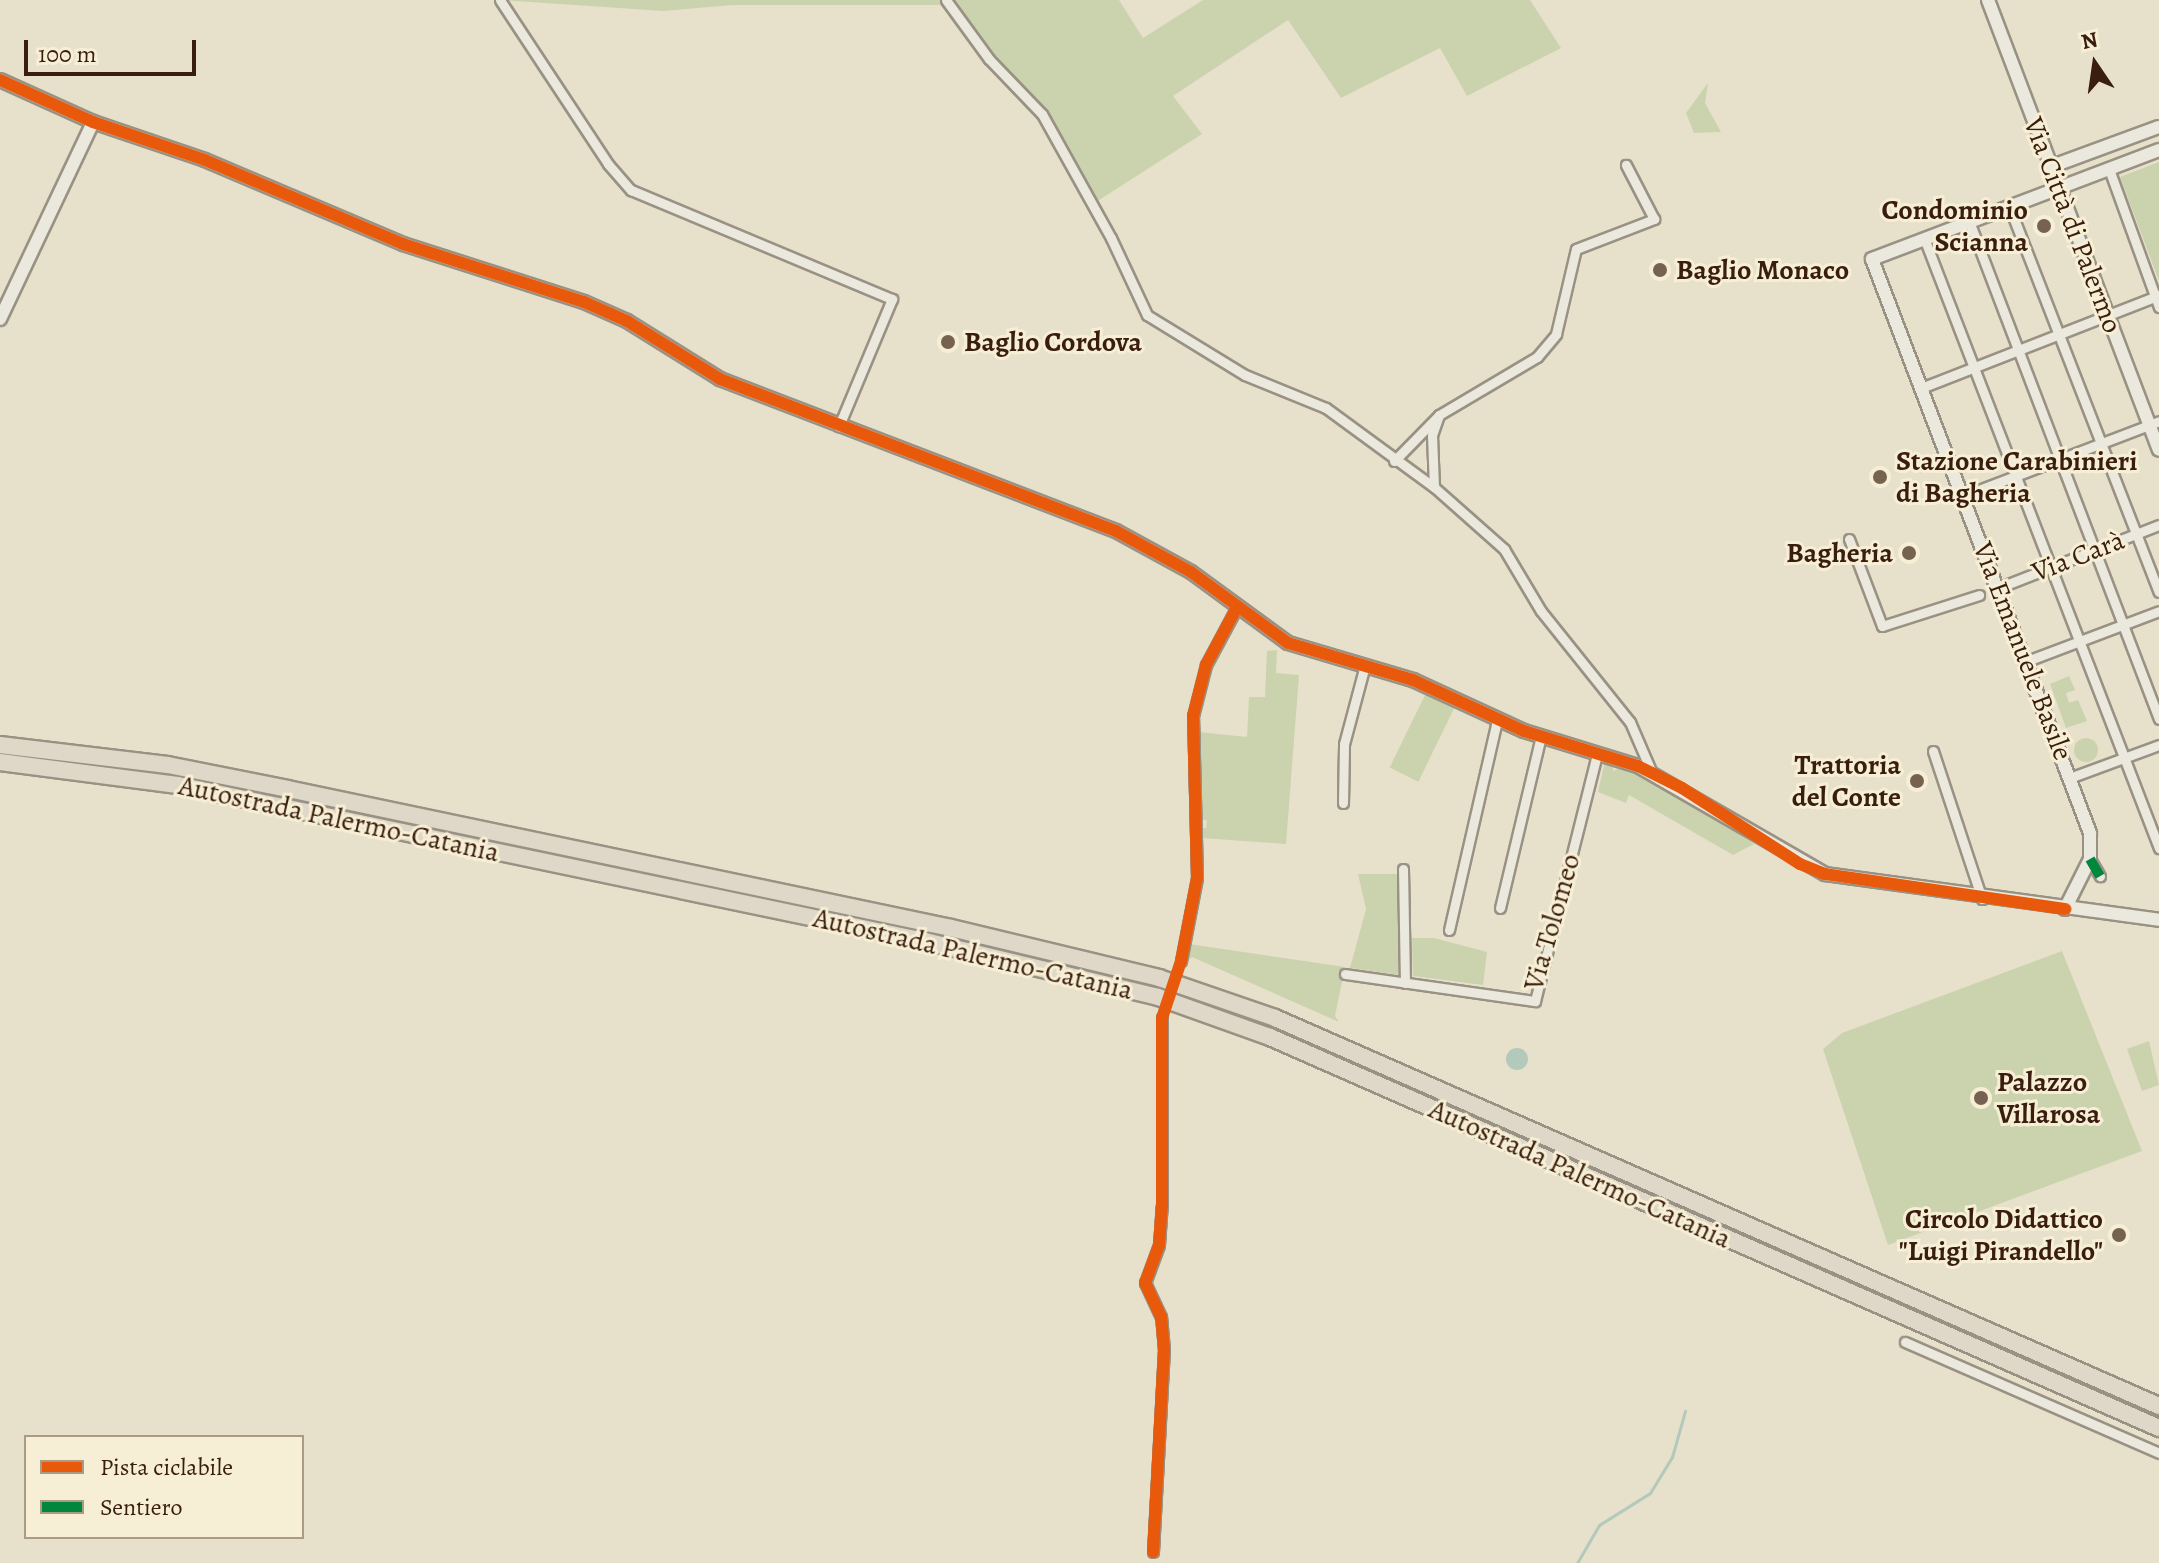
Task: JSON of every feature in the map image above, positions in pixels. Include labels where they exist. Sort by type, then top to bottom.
[{"type":"highway","name":"Autostrada Palermo-Catania","points":[[0,745],[168,765],[288,789],[951,928],[1159,978],[1275,1018],[2159,1406]]},
{"type":"highway","name":"Autostrada Palermo-Catania","points":[[0,762],[178,785],[925,941],[1158,997],[1270,1037],[2159,1428]]},
{"type":"street","points":[[500,0],[608,164],[631,190],[892,299],[839,426]]},
{"type":"street","points":[[946,0],[989,59],[1042,114],[1111,238],[1147,315],[1245,375],[1326,408],[1394,461],[1434,487],[1504,549],[1541,611],[1630,722],[1652,773]]},
{"type":"street","name":"Via Città di Palermo","points":[[1988,0],[2107,315],[2154,423],[2159,450]]},
{"type":"street","points":[[0,80],[93,122],[205,160],[403,244],[584,302],[627,321],[720,379],[1116,531],[1191,572],[1288,643],[1413,680],[1497,720],[1652,773],[1800,864],[1825,874],[1982,899],[2159,920]]},
{"type":"street","points":[[0,319],[93,122]]},
{"type":"street","points":[[2050,167],[2159,127]]},
{"type":"street","points":[[2159,150],[1924,238],[2159,848]]},
{"type":"street","points":[[1394,461],[1439,415],[1521,368],[1547,346],[1559,324],[1570,259],[1576,249],[1654,219],[1626,165]]},
{"type":"street","points":[[1921,388],[2107,315],[2158,300],[2109,169]]},
{"type":"street","points":[[2009,206],[2159,592]]},
{"type":"street","points":[[1969,221],[2159,719]]},
{"type":"street","name":"Via Emanuele Basile","points":[[1924,238],[1872,259],[2072,777],[2090,833],[2090,859]]},
{"type":"street","points":[[1434,487],[1432,443],[1439,415]]},
{"type":"street","points":[[1963,496],[2154,423]]},
{"type":"street","points":[[1412,440],[1422,435],[1432,443]]},
{"type":"street","name":"Via Carà","points":[[1998,588],[2159,525]]},
{"type":"street","points":[[1849,539],[1882,626],[1979,595]]},
{"type":"street","points":[[1181,961],[1197,878],[1193,716],[1206,665],[1237,607]]},
{"type":"street","points":[[2027,661],[2159,611]]},
{"type":"street","points":[[1343,803],[1344,744],[1365,665]]},
{"type":"street","points":[[1449,930],[1497,720]]},
{"type":"street","points":[[1500,908],[1541,736]]},
{"type":"street","points":[[2072,777],[2159,745]]},
{"type":"street","points":[[1933,751],[1982,899]]},
{"type":"street","name":"Via Tolomeo","points":[[1345,974],[1535,1001],[1597,754]]},
{"type":"street","points":[[2065,909],[2090,859]]},
{"type":"street","points":[[2090,859],[2100,876]]},
{"type":"street","points":[[1403,869],[1405,983]]},
{"type":"street","points":[[1153,1552],[1164,1350],[1161,1317],[1145,1283],[1159,1245],[1162,1206],[1162,1018]]},
{"type":"street","points":[[1905,1342],[2159,1453]]},
{"type":"green space","points":[[500,0],[1119,0],[1143,38],[1203,0],[1530,0],[1561,48],[1467,96],[1440,48],[1341,98],[1288,20],[1173,96],[1202,134],[1093,204],[1042,114],[950,5],[732,5],[663,11]]},
{"type":"green space","points":[[1708,83],[1705,103],[1721,132],[1694,133],[1686,113]]},
{"type":"green space","points":[[2159,162],[2159,281],[2120,177]]},
{"type":"green space","points":[[1277,650],[1276,673],[1299,675],[1286,844],[1201,838],[1200,828],[1206,828],[1207,821],[1200,818],[1198,732],[1247,737],[1249,697],[1265,697],[1267,651]]},
{"type":"green space","points":[[2069,676],[2075,690],[2066,693],[2069,703],[2078,700],[2087,721],[2066,728],[2050,684]]},
{"type":"green space","points":[[1426,693],[1455,707],[1418,782],[1390,768]]},
{"type":"green space","points":[[2086,738],[2095,741],[2098,750],[2095,759],[2086,762],[2077,759],[2074,750],[2077,741]]},
{"type":"green space","points":[[1605,761],[1613,763],[1613,771],[1624,766],[1643,774],[1754,844],[1733,855],[1629,795],[1626,803],[1598,792]]},
{"type":"green space","points":[[1358,874],[1397,874],[1399,975],[1350,968],[1366,909]]},
{"type":"green space","points":[[1412,938],[1434,938],[1487,952],[1483,985],[1413,976]]},
{"type":"green space","points":[[1189,944],[1345,967],[1335,1016],[1339,1022],[1192,957],[1185,963]]},
{"type":"green space","points":[[2062,951],[2142,1151],[1888,1245],[1823,1049],[1842,1033]]},
{"type":"green space","points":[[2149,1041],[2159,1085],[2142,1091],[2127,1049]]},
{"type":"shaded area","points":[[1513,1048],[1521,1048],[1528,1059],[1521,1070],[1513,1070],[1506,1063],[1506,1055]]},
{"type":"waterway","points":[[1577,1563],[1599,1525],[1650,1493],[1672,1457],[1685,1411]]},
{"type":"tunnel","points":[[1162,1018],[1181,961]]},
{"type":"marked path","points":[[2090,859],[2100,876]]},
{"type":"cycle path","points":[[0,80],[93,122],[205,160],[403,244],[584,302],[627,321],[720,379],[1116,531],[1191,572],[1288,643],[1413,680],[1524,731],[1638,766],[1682,788],[1800,864],[1825,874],[2065,909]]},
{"type":"cycle path","points":[[1153,1552],[1164,1350],[1161,1317],[1145,1283],[1159,1245],[1162,1206],[1162,1018],[1181,961],[1197,878],[1193,716],[1206,665],[1237,607]]},
{"type":"place","name":"Condominio Scianna","points":[[2044,226]]},
{"type":"place","name":"Baglio Monaco","points":[[1660,270]]},
{"type":"place","name":"Baglio Cordova","points":[[948,342]]},
{"type":"place","name":"Stazione Carabinieri di Bagheria","points":[[1880,477]]},
{"type":"place","name":"Bagheria","points":[[1909,553]]},
{"type":"place","name":"Trattoria del Conte","points":[[1917,781]]},
{"type":"place","name":"Palazzo Villarosa","points":[[1981,1098]]},
{"type":"place","name":"Circolo Didattico \"Luigi Pirandello\"","points":[[2119,1235]]}]
